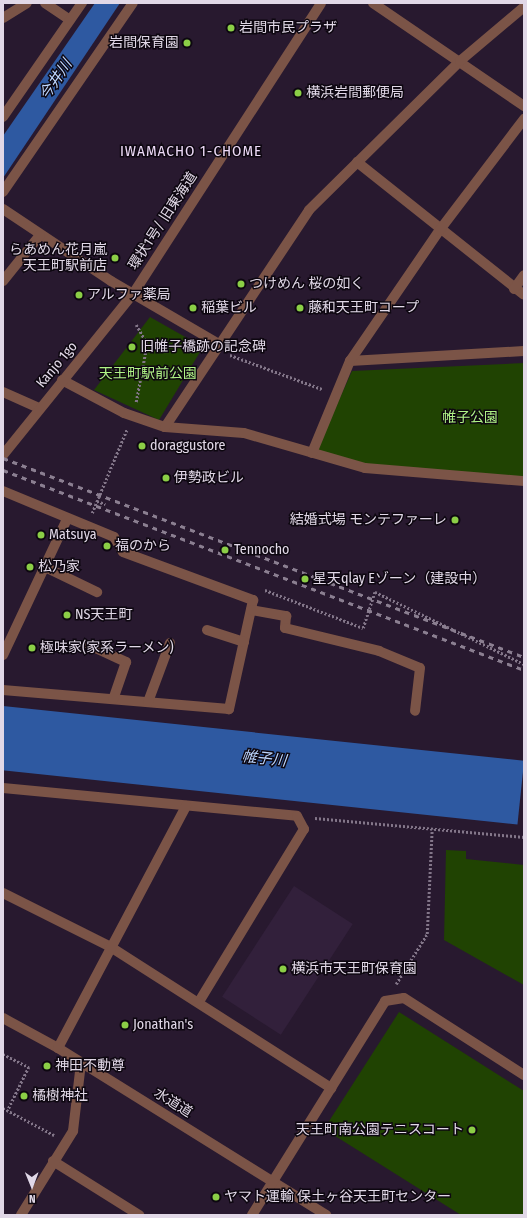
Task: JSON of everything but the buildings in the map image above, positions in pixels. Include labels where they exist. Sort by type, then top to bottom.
[{"type":"street","points":[[3,18],[27,3]]},
{"type":"street","points":[[45,3],[70,20]]},
{"type":"street","points":[[3,117],[82,3]]},
{"type":"street","points":[[3,192],[133,3]]},
{"type":"street","name":"環状1号/ 旧東海道","points":[[133,294],[321,3]]},
{"type":"street","points":[[373,3],[524,106]]},
{"type":"street","points":[[165,427],[206,360],[309,210],[460,61],[524,7]]},
{"type":"street","points":[[312,453],[350,361],[439,230],[524,119]]},
{"type":"street","points":[[357,162],[439,230],[524,296]]},
{"type":"street","points":[[3,209],[216,346]]},
{"type":"street","points":[[3,281],[40,234]]},
{"type":"street","points":[[514,288],[524,275]]},
{"type":"street","name":"Kanjo 1go","points":[[3,454],[133,294]]},
{"type":"street","points":[[350,361],[524,351]]},
{"type":"street","points":[[62,380],[118,410],[165,427],[244,433],[365,468],[524,481]]},
{"type":"street","points":[[3,392],[39,408]]},
{"type":"street","points":[[3,491],[67,519],[114,537],[123,552],[252,605],[286,616],[285,628],[379,651],[420,668],[415,712]]},
{"type":"street","points":[[3,655],[67,519]]},
{"type":"street","points":[[45,566],[97,592]]},
{"type":"street","points":[[3,690],[229,708],[252,605]]},
{"type":"street","points":[[207,630],[244,642]]},
{"type":"street","points":[[148,702],[170,643]]},
{"type":"street","points":[[89,645],[126,662],[113,699]]},
{"type":"street","points":[[3,788],[297,816],[304,830],[199,1002]]},
{"type":"street","points":[[58,1048],[109,946],[186,806]]},
{"type":"street","points":[[3,893],[109,946],[199,1002],[331,1088]]},
{"type":"street","points":[[252,1215],[385,1001],[404,998],[524,1075]]},
{"type":"street","name":"水道道","points":[[3,1018],[58,1048],[326,1215]]},
{"type":"street","points":[[21,1215],[53,1161],[73,1131],[81,1063]]},
{"type":"street","points":[[53,1161],[140,1215]]},
{"type":"path","points":[[216,346],[274,374],[336,394]]},
{"type":"path","points":[[103,367],[160,374],[206,360]]},
{"type":"path","points":[[97,501],[105,504]]},
{"type":"path","points":[[252,605],[256,587],[363,628],[375,592],[524,664]]},
{"type":"path","points":[[297,816],[524,837]]},
{"type":"path","points":[[385,1001],[427,934],[432,829]]},
{"type":"path","points":[[3,1054],[29,1067],[8,1110]]},
{"type":"path","points":[[3,1108],[67,1141]]},
{"type":"shaded area","name":"横浜市天王町保育園","points":[[294,886],[353,924],[281,1035],[222,997]]},
{"type":"green space","name":"天王町駅前公園","points":[[150,317],[203,347],[159,420],[94,390]]},
{"type":"green space","name":"帷子公園","points":[[524,363],[524,477],[366,464],[316,451],[352,371]]},
{"type":"green space","points":[[446,850],[466,851],[466,859],[524,865],[524,985],[444,940]]},
{"type":"green space","points":[[399,1012],[524,1091],[524,1215],[461,1215],[324,1129]]},
{"type":"water","name":"今井川","points":[[95,3],[120,3],[3,178],[3,136]]},
{"type":"water","name":"帷子川","points":[[3,706],[524,761],[517,824],[3,770]]},
{"type":"railway","points":[[3,458],[524,657]]},
{"type":"railway","points":[[3,470],[524,670]]},
{"type":"place","name":"岩間市民プラザ","points":[[231,28]]},
{"type":"place","name":"岩間保育園","points":[[187,43]]},
{"type":"place","name":"横浜岩間郵便局","points":[[298,93]]},
{"type":"place","name":"らあめん花月嵐 天王町駅前店","points":[[115,258]]},
{"type":"place","name":"つけめん 桜の如く","points":[[241,284]]},
{"type":"place","name":"アルファ薬局","points":[[79,295]]},
{"type":"place","name":"稲葉ビル","points":[[193,308]]},
{"type":"place","name":"藤和天王町コープ","points":[[300,308]]},
{"type":"place","name":"旧帷子橋跡の記念碑","points":[[132,347]]},
{"type":"place","name":"doraggustore","points":[[142,446]]},
{"type":"place","name":"伊勢政ビル","points":[[166,478]]},
{"type":"place","name":"結婚式場 モンテファーレ","points":[[455,520]]},
{"type":"place","name":"Matsuya","points":[[41,535]]},
{"type":"place","name":"福のから","points":[[107,546]]},
{"type":"place","name":"Tennocho","points":[[225,550]]},
{"type":"place","name":"松乃家","points":[[30,567]]},
{"type":"place","name":"星天qlay Eゾーン（建設中）","points":[[305,579]]},
{"type":"place","name":"NS天王町","points":[[67,615]]},
{"type":"place","name":"極味家(家系ラーメン)","points":[[32,648]]},
{"type":"place","name":"横浜市天王町保育園","points":[[283,969]]},
{"type":"place","name":"Jonathan's","points":[[125,1025]]},
{"type":"place","name":"神田不動尊","points":[[47,1066]]},
{"type":"place","name":"橘樹神社","points":[[24,1096]]},
{"type":"place","name":"天王町南公園テニスコート","points":[[472,1130]]},
{"type":"place","name":"ヤマト運輸 保土ヶ谷天王町センター","points":[[216,1197]]},
{"type":"district","name":"IWAMACHO 1-CHOME","points":[[191,152]]}]
